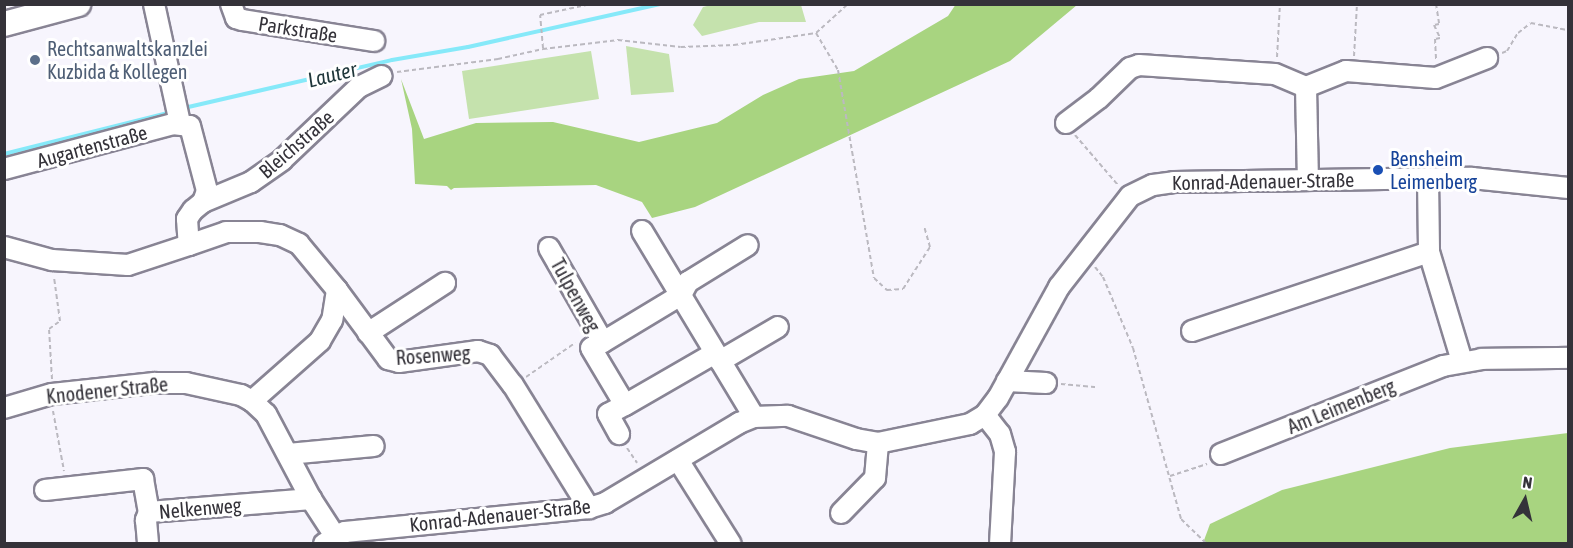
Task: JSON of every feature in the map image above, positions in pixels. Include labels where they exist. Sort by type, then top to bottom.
[{"type":"main road","points":[[4,24],[78,4]]},
{"type":"street","points":[[154,4],[178,115],[192,129],[205,179],[207,191],[203,202],[187,219],[194,243]]},
{"type":"street","name":"Parkstraße","points":[[231,4],[233,14],[242,20],[374,41]]},
{"type":"street","points":[[1066,123],[1099,98],[1130,68],[1139,65],[1275,74],[1306,87],[1340,72],[1353,71],[1436,78],[1487,58]]},
{"type":"street","name":"Bleichstraße","points":[[203,202],[251,182],[282,160],[359,87],[382,76]]},
{"type":"street","points":[[1306,87],[1308,180]]},
{"type":"street","name":"Augartenstraße","points":[[4,169],[178,115]]},
{"type":"street","points":[[1428,178],[1429,252],[1462,361]]},
{"type":"street","name":"Konrad-Adenauer-Straße","points":[[329,540],[354,531],[589,507],[605,503],[739,423],[754,417],[789,416],[856,439],[878,443],[954,430],[970,424],[985,415],[1007,381],[1059,286],[1084,253],[1130,196],[1153,185],[1174,182],[1428,178],[1508,180],[1569,188]]},
{"type":"street","points":[[642,231],[754,417]]},
{"type":"street","name":"Rosenweg","points":[[4,247],[52,260],[128,265],[226,232],[260,232],[280,235],[299,244],[337,290],[388,359],[399,362],[478,351],[490,355],[513,385],[589,507]]},
{"type":"street","name":"Tulpenweg","points":[[597,345],[681,295],[688,282],[748,245]]},
{"type":"street","name":"Tulpenweg","points":[[549,248],[625,405]]},
{"type":"street","points":[[1192,332],[1429,252]]},
{"type":"street","points":[[368,333],[445,283]]},
{"type":"street","points":[[252,401],[320,341],[332,320],[337,290]]},
{"type":"street","points":[[619,434],[608,414],[778,327]]},
{"type":"street","name":"Am Leimenberg","points":[[1221,454],[1422,374],[1462,361],[1569,358]]},
{"type":"street","points":[[1007,381],[1046,383]]},
{"type":"street","name":"Knodener Straße","points":[[4,408],[171,382],[227,391],[252,401],[266,414],[311,499],[329,540]]},
{"type":"street","points":[[985,415],[1000,434],[1005,452],[1000,543]]},
{"type":"street","points":[[841,513],[875,478],[878,443]]},
{"type":"street","points":[[288,454],[374,446]]},
{"type":"street","points":[[678,460],[731,543]]},
{"type":"street","name":"Nelkenweg","points":[[45,489],[66,485],[143,479],[149,512],[311,499]]},
{"type":"street","points":[[148,543],[146,520],[149,512]]},
{"type":"path","points":[[543,49],[540,15],[591,4]]},
{"type":"path","points":[[382,76],[498,59],[543,49],[618,40],[681,47],[734,45],[816,33],[848,4]]},
{"type":"path","points":[[1275,74],[1280,4]]},
{"type":"path","points":[[1353,71],[1357,4]]},
{"type":"path","points":[[1436,4],[1439,24],[1434,25],[1440,38],[1435,39],[1436,78]]},
{"type":"path","points":[[1487,58],[1508,51],[1518,33],[1531,23],[1569,30]]},
{"type":"path","points":[[816,33],[838,70],[874,279],[887,290],[903,289],[930,247],[924,226]]},
{"type":"path","points":[[1066,123],[1101,168],[1130,196]]},
{"type":"path","points":[[1084,253],[1103,277],[1133,348],[1181,519],[1207,543]]},
{"type":"path","points":[[52,260],[60,321],[48,328],[52,399],[66,485]]},
{"type":"path","points":[[513,385],[551,357],[582,339],[597,345]]},
{"type":"path","points":[[1046,383],[1097,387]]},
{"type":"path","points":[[619,434],[646,479]]},
{"type":"path","points":[[1170,476],[1214,461],[1221,454]]},
{"type":"green space","points":[[715,4],[801,5],[806,22],[759,22],[702,36],[693,25],[703,7]]},
{"type":"green space","points":[[956,4],[1077,5],[1010,61],[695,207],[652,218],[642,202],[596,185],[454,188],[451,190],[447,186],[415,184],[412,129],[401,79],[424,139],[476,123],[553,122],[639,142],[717,123],[763,95],[799,79],[854,71],[948,16]]},
{"type":"green space","points":[[626,46],[669,54],[674,92],[631,95]]},
{"type":"green space","points":[[591,51],[599,99],[469,119],[462,71]]},
{"type":"green space","points":[[1568,433],[1568,543],[1203,543],[1210,524],[1282,490],[1450,448]]},
{"type":"waterway","name":"Lauter","points":[[184,108],[392,60],[468,47],[661,4]]},
{"type":"waterway","name":"Lauter","points":[[4,154],[171,112]]},
{"type":"place","name":"Rechtsanwaltskanzlei Kuzbida & Kollegen","points":[[35,60]]},
{"type":"place","name":"Bensheim Leimenberg","points":[[1378,170]]}]
